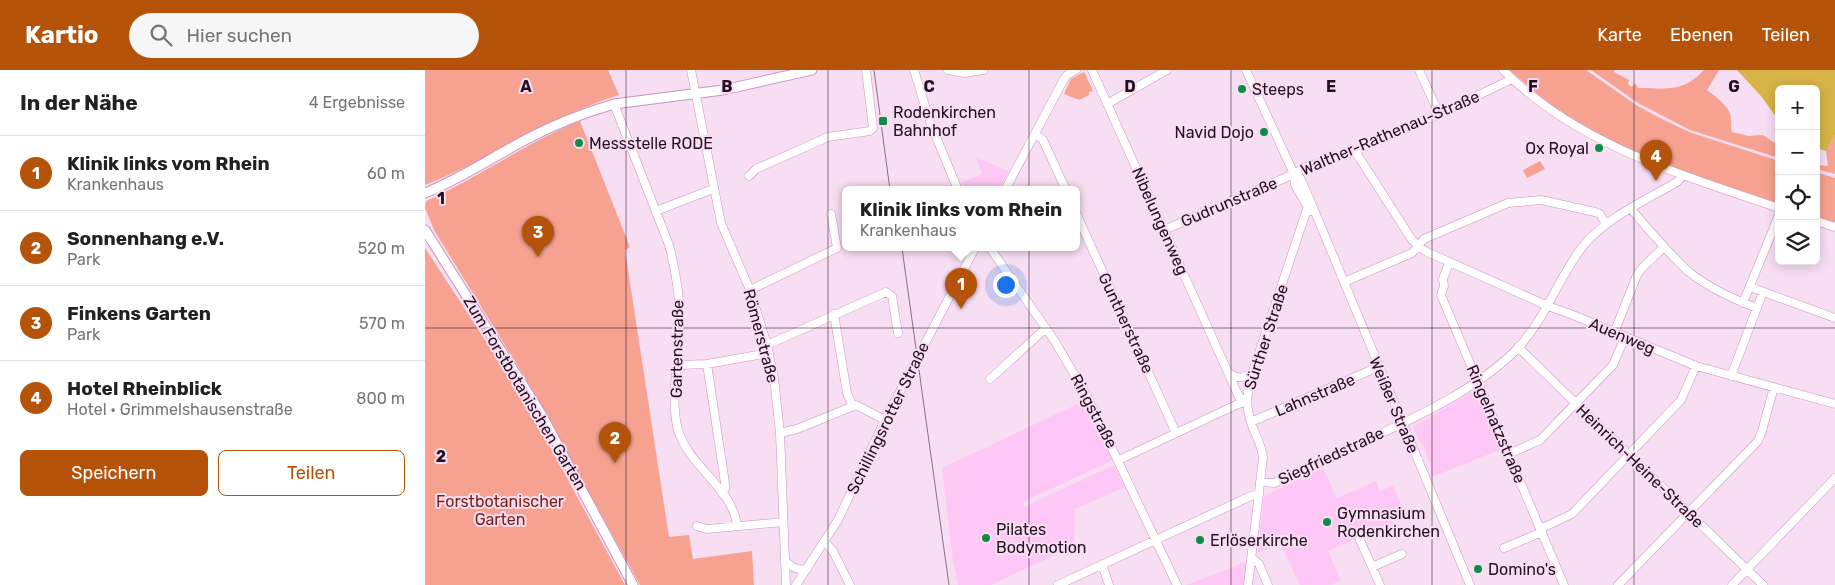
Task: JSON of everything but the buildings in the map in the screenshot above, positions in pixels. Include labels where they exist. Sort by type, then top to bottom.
[{"type":"main road","points":[[425,193],[443,186],[551,127],[614,104],[723,90],[812,70]]},
{"type":"main road","name":"Zum Forstbotanischen Garten","points":[[425,230],[541,414],[633,585]]},
{"type":"street","name":"Römerstraße","points":[[691,70],[721,223],[750,290],[768,349],[777,395],[786,585]]},
{"type":"street","points":[[749,176],[756,169],[822,139],[868,132],[872,129],[867,70]]},
{"type":"street","points":[[914,70],[930,122],[956,186]]},
{"type":"street","points":[[948,70],[965,73],[983,70]]},
{"type":"street","points":[[1007,186],[1066,77],[1076,70]]},
{"type":"street","name":"Nibelungenweg","points":[[1092,70],[1239,397],[1246,402]]},
{"type":"street","points":[[1107,104],[1167,70]]},
{"type":"street","points":[[1246,70],[1294,174],[1295,185],[1301,196],[1303,222],[1313,220],[1320,225]]},
{"type":"street","points":[[1419,70],[1439,114]]},
{"type":"street","points":[[1503,70],[1548,107],[1578,128],[1640,159],[1683,176],[1775,207]]},
{"type":"street","name":"Walther-Rathenau-Straße","points":[[1294,174],[1306,167],[1355,151],[1512,79]]},
{"type":"street","name":"Gartenstraße","points":[[614,104],[669,245],[677,283],[680,308],[675,413],[679,431],[694,460],[733,509],[737,526]]},
{"type":"street","points":[[1035,134],[1043,140],[1064,186]]},
{"type":"street","points":[[1355,151],[1418,246]]},
{"type":"street","name":"Weißer Straße","points":[[1294,174],[1300,178],[1310,200],[1470,585]]},
{"type":"street","name":"Gudrunstraße","points":[[1164,230],[1294,174]]},
{"type":"street","name":"Siegfriedstraße","points":[[1260,482],[1274,484],[1402,424],[1433,408],[1503,362],[1519,347],[1548,306],[1563,277],[1591,237],[1606,224],[1677,182],[1683,176]]},
{"type":"street","points":[[656,211],[713,189]]},
{"type":"street","name":"Weißer Straße","points":[[1301,196],[1320,225]]},
{"type":"street","name":"Sürther Straße","points":[[1249,585],[1262,454],[1246,402],[1253,371],[1309,209],[1310,200]]},
{"type":"street","points":[[1344,282],[1411,253],[1424,239],[1508,203],[1541,200],[1595,212],[1600,214],[1606,224]]},
{"type":"street","points":[[1631,209],[1664,247],[1690,272],[1723,294],[1757,308]]},
{"type":"street","points":[[750,290],[837,248],[831,214]]},
{"type":"street","points":[[1743,302],[1777,220]]},
{"type":"street","name":"Guntherstraße","points":[[1080,222],[1176,433]]},
{"type":"street","points":[[1820,222],[1835,227]]},
{"type":"street","name":"Auenweg","points":[[1418,246],[1449,263],[1548,306],[1696,366],[1835,404]]},
{"type":"street","points":[[1613,333],[1637,275],[1664,247]]},
{"type":"street","name":"Schillingsrotter Straße","points":[[796,585],[838,520],[885,420],[973,251]]},
{"type":"street","name":"Ringstraße","points":[[992,251],[1046,328],[1077,378],[1119,460],[1177,585]]},
{"type":"street","name":"Ringelnatzstraße","points":[[1449,263],[1443,279],[1444,286],[1441,295],[1564,585]]},
{"type":"street","points":[[1750,287],[1835,318]]},
{"type":"street","points":[[1731,376],[1763,292]]},
{"type":"street","points":[[678,365],[707,364],[768,349],[834,314],[881,293],[890,293],[892,296],[898,333]]},
{"type":"street","points":[[834,314],[847,393],[852,405]]},
{"type":"street","points":[[990,379],[1046,328]]},
{"type":"street","points":[[1509,454],[1541,440],[1613,365],[1625,337]]},
{"type":"street","name":"Heinrich-Heine-Straße","points":[[1519,347],[1763,585]]},
{"type":"street","points":[[707,364],[725,483],[725,489],[722,493]]},
{"type":"street","points":[[1504,548],[1572,514],[1681,400],[1696,366]]},
{"type":"street","name":"Lahnstraße","points":[[1251,422],[1378,367]]},
{"type":"street","points":[[1229,372],[1235,377],[1241,378],[1253,371]]},
{"type":"street","points":[[1618,585],[1758,441],[1774,387]]},
{"type":"street","points":[[1119,460],[1238,404],[1246,402]]},
{"type":"street","points":[[780,433],[797,429],[852,405],[859,406],[885,420]]},
{"type":"street","points":[[1732,585],[1835,478]]},
{"type":"street","points":[[1058,585],[1259,494]]},
{"type":"street","points":[[697,526],[707,529],[783,522]]},
{"type":"street","points":[[1359,540],[1379,585]]},
{"type":"street","points":[[825,542],[833,551],[850,585]]},
{"type":"street","points":[[1372,567],[1402,554]]},
{"type":"street","points":[[1252,558],[1259,564],[1268,585]]},
{"type":"street","points":[[785,560],[794,568],[800,570],[807,569]]},
{"type":"street","points":[[1102,564],[1109,585]]},
{"type":"shaded area","points":[[1737,70],[1835,70],[1835,135],[1826,151],[1820,149],[1820,85],[1775,85],[1775,115],[1761,96]]},
{"type":"shaded area","points":[[976,157],[1009,171],[1001,186],[963,186],[961,183],[982,174]]},
{"type":"shaded area","points":[[1477,390],[1502,449],[1432,477],[1430,474],[1432,469],[1423,445],[1420,443],[1413,427]]},
{"type":"shaded area","points":[[1084,401],[1113,460],[1023,502],[1025,508],[1114,465],[1125,487],[1075,509],[1074,546],[991,585],[958,585],[953,562],[942,468]]},
{"type":"shaded area","name":"Gymnasium Rodenkirchen","points":[[1323,468],[1337,498],[1376,481],[1380,491],[1393,486],[1404,510],[1391,516],[1395,528],[1372,538],[1369,533],[1328,551],[1341,580],[1331,585],[1300,585],[1280,543],[1258,553],[1264,496]]},
{"type":"shaded area","points":[[1246,562],[1244,585],[1186,585]]},
{"type":"green space","points":[[425,70],[608,70],[619,95],[569,114],[450,175],[425,185]]},
{"type":"green space","points":[[1509,70],[1586,70],[1636,105],[1689,132],[1775,160],[1775,203],[1678,169],[1629,149],[1581,125],[1544,99]]},
{"type":"green space","points":[[1591,70],[1614,70],[1614,72],[1629,80],[1628,84],[1632,87],[1635,83],[1638,88],[1674,88],[1688,83],[1704,70],[1719,70],[1707,90],[1729,110],[1732,132],[1749,136],[1763,135],[1775,143],[1775,157],[1690,130],[1638,103]]},
{"type":"green space","points":[[1084,72],[1093,91],[1079,100],[1064,94],[1071,79]]},
{"type":"green space","points":[[580,121],[630,247],[625,250],[669,537],[689,535],[693,559],[752,551],[754,585],[640,585],[533,391],[434,230],[425,208],[426,201],[446,192],[560,129]]},
{"type":"green space","points":[[1835,135],[1835,174],[1820,170],[1820,165],[1828,166],[1826,151]]},
{"type":"green space","points":[[1540,161],[1545,169],[1527,178],[1523,170]]},
{"type":"green space","points":[[1820,173],[1835,178],[1835,223],[1820,218]]},
{"type":"green space","name":"Forstbotanischer Garten","points":[[425,248],[527,404],[625,585],[425,585]]},
{"type":"tram line","points":[[874,70],[889,186]]},
{"type":"tram line","points":[[902,251],[949,585]]},
{"type":"place","name":"Steeps","points":[[1242,89]]},
{"type":"place","name":"Rodenkirchen Bahnhof","points":[[883,121]]},
{"type":"place","name":"Navid Dojo","points":[[1264,132]]},
{"type":"place","name":"Messstelle RODE","points":[[579,143]]},
{"type":"place","name":"Ox Royal","points":[[1599,148]]},
{"type":"place","name":"Hotel Rheinblick","points":[[1656,181]]},
{"type":"place","name":"Finkens Garten","points":[[538,257]]},
{"type":"place","name":"Klinik links vom Rhein","points":[[961,309]]},
{"type":"place","name":"Sonnenhang e.V.","points":[[615,463]]},
{"type":"place","name":"Gymnasium Rodenkirchen","points":[[1327,522]]},
{"type":"place","name":"Pilates Bodymotion","points":[[986,538]]},
{"type":"place","name":"Erlöserkirche","points":[[1200,540]]},
{"type":"place","name":"Domino's","points":[[1478,569]]}]
